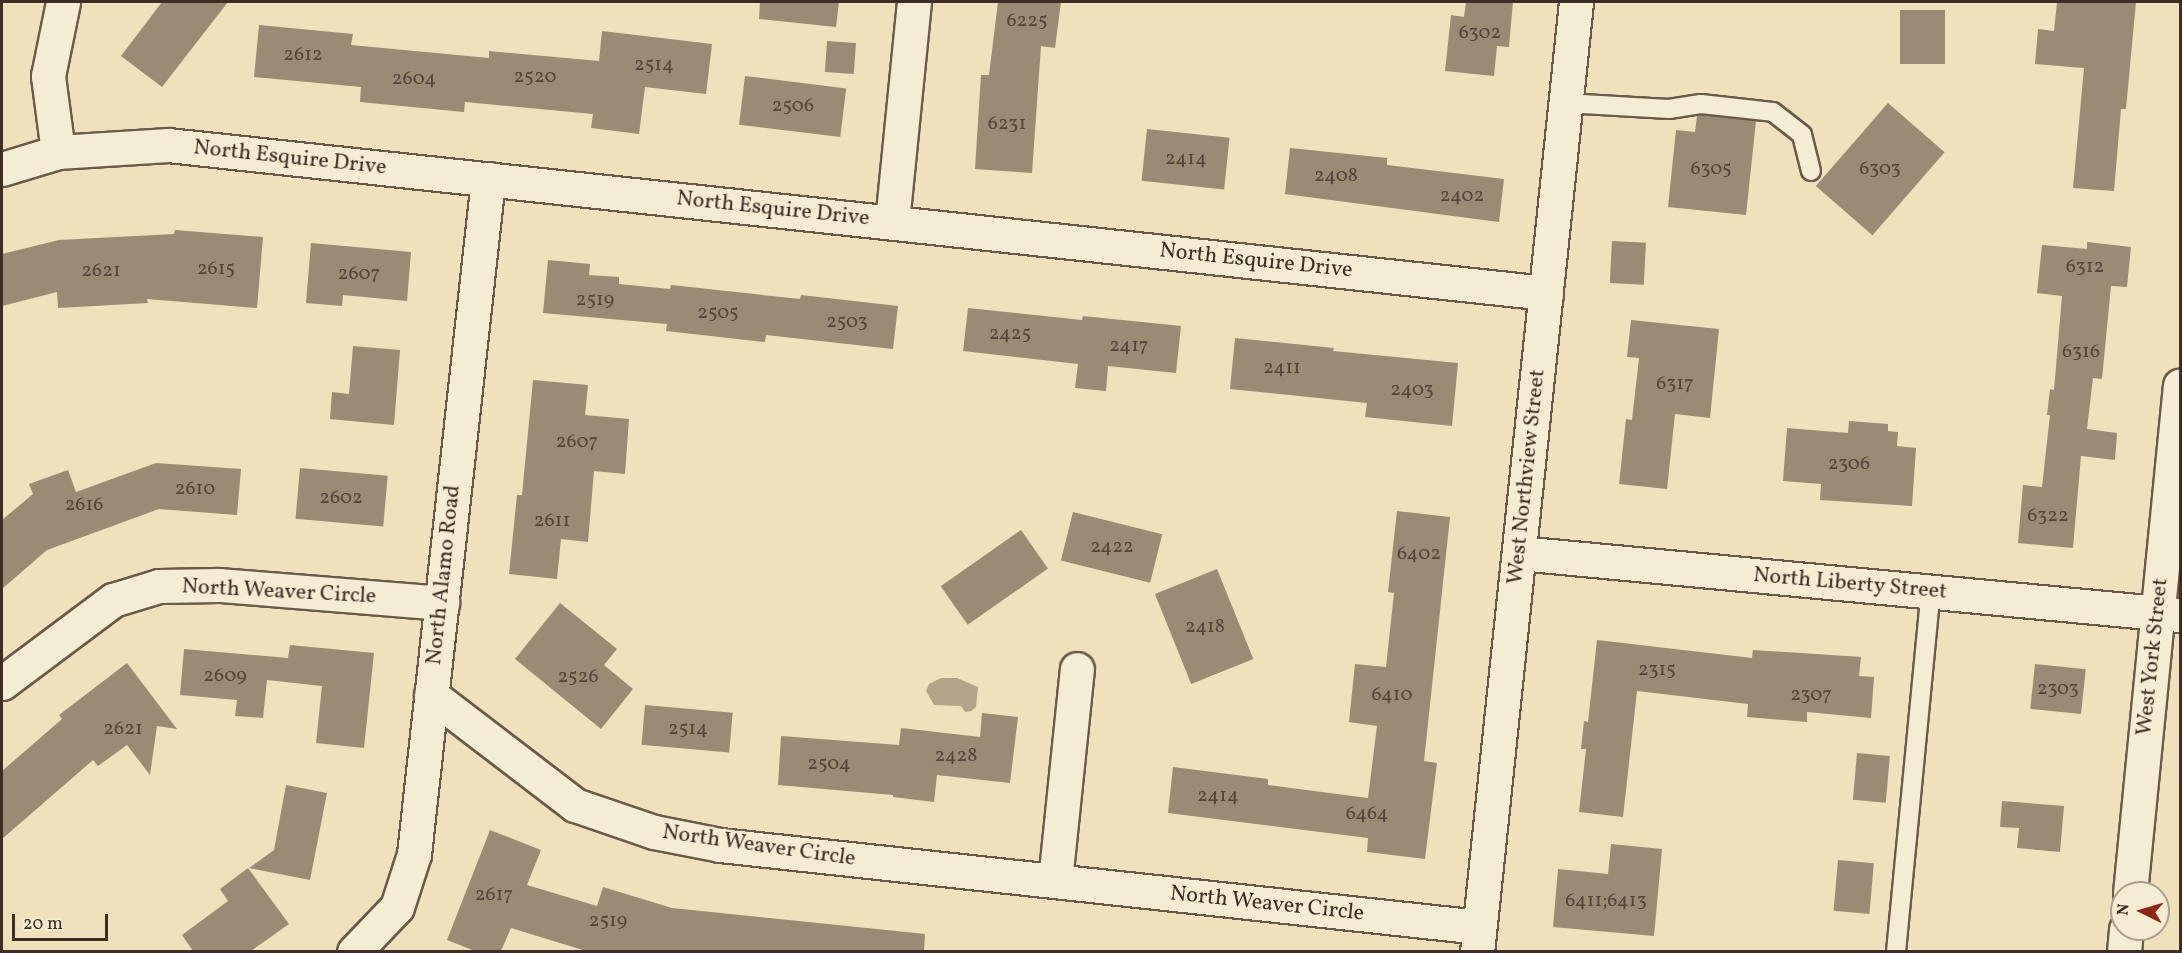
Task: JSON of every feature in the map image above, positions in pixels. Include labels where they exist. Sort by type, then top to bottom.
[{"type":"street","points":[[58,152],[48,76],[63,2]]},
{"type":"street","points":[[892,222],[914,2]]},
{"type":"street","name":"West Northview Street","points":[[1478,939],[1576,2]]},
{"type":"street","name":"North Esquire Drive","points":[[2,169],[58,152],[168,145],[1546,293]]},
{"type":"street","name":"North Alamo Road","points":[[354,951],[397,907],[414,854],[488,179]]},
{"type":"street","name":"West York Street","points":[[2132,881],[2169,614],[2181,385]]},
{"type":"street","name":"North Liberty Street","points":[[1519,553],[2169,614]]},
{"type":"street","name":"North Weaver Circle","points":[[2,683],[113,600],[159,585],[219,585],[441,603]]},
{"type":"street","points":[[1055,881],[1077,669]]},
{"type":"street","name":"North Weaver Circle","points":[[431,695],[575,805],[654,832],[720,845],[1055,881],[1478,939]]},
{"type":"lane","points":[[1565,103],[1669,109],[1701,104],[1773,112],[1802,135],[1811,171]]},
{"type":"lane","points":[[1896,951],[1931,591]]},
{"type":"shaded area","points":[[941,678],[957,678],[978,687],[976,707],[965,712],[961,706],[934,705],[926,691],[929,684]]},
{"type":"building","points":[[162,2],[228,2],[162,87],[121,56]]},
{"type":"building","points":[[760,2],[839,2],[836,27],[759,19]]},
{"type":"building","points":[[998,2],[1061,2],[1055,48],[1041,46],[1032,173],[975,169],[981,75],[989,75]]},
{"type":"building","points":[[1466,2],[1513,2],[1509,47],[1497,46],[1494,76],[1445,71],[1451,15],[1464,17]]},
{"type":"building","points":[[2057,2],[2136,2],[2126,109],[2121,109],[2114,191],[2073,188],[2084,68],[2035,64],[2038,29],[2054,31]]},
{"type":"building","points":[[1900,10],[1945,10],[1945,64],[1900,64]]},
{"type":"building","points":[[259,25],[353,34],[351,45],[489,58],[489,51],[599,61],[602,31],[712,44],[706,94],[645,87],[639,134],[591,128],[593,114],[465,102],[464,112],[360,102],[361,87],[254,77]]},
{"type":"building","points":[[827,41],[856,43],[854,74],[825,72]]},
{"type":"building","points":[[745,76],[846,88],[840,137],[739,125]]},
{"type":"building","points":[[1888,103],[1945,152],[1872,235],[1816,186]]},
{"type":"building","points":[[1697,116],[1756,121],[1746,215],[1668,207],[1676,130],[1695,132]]},
{"type":"building","points":[[1147,129],[1230,138],[1224,189],[1142,181]]},
{"type":"building","points":[[1290,148],[1387,158],[1387,165],[1504,179],[1499,222],[1285,194]]},
{"type":"building","points":[[175,230],[263,237],[257,308],[147,299],[148,303],[58,308],[57,292],[2,306],[2,254],[59,240],[174,234]]},
{"type":"building","points":[[1612,241],[1646,243],[1644,285],[1610,283]]},
{"type":"building","points":[[2087,242],[2131,247],[2127,287],[2111,286],[2102,379],[2093,378],[2087,429],[2117,433],[2115,460],[2081,456],[2073,548],[2018,543],[2023,485],[2042,487],[2050,415],[2047,415],[2050,389],[2054,390],[2062,296],[2037,293],[2042,245],[2087,249]]},
{"type":"building","points":[[311,243],[411,252],[407,301],[343,295],[342,306],[306,303]]},
{"type":"building","points":[[548,260],[590,264],[589,275],[619,277],[619,284],[670,289],[671,285],[800,299],[801,295],[898,306],[893,349],[766,335],[765,342],[666,331],[667,324],[543,313]]},
{"type":"building","points":[[968,308],[1082,320],[1083,316],[1181,326],[1176,373],[1108,366],[1106,391],[1075,388],[1078,364],[963,351]]},
{"type":"building","points":[[1631,320],[1719,329],[1710,418],[1675,414],[1667,489],[1619,484],[1626,419],[1632,420],[1639,358],[1627,357]]},
{"type":"building","points":[[1235,338],[1334,348],[1333,351],[1458,363],[1452,426],[1365,417],[1367,403],[1230,389]]},
{"type":"building","points":[[353,346],[400,350],[394,425],[330,419],[332,392],[349,394]]},
{"type":"building","points":[[533,380],[588,385],[585,415],[629,419],[625,474],[594,471],[588,542],[561,539],[557,579],[509,574],[517,495],[522,495]]},
{"type":"building","points":[[1849,421],[1888,424],[1888,431],[1898,432],[1897,446],[1916,448],[1912,506],[1820,500],[1821,484],[1783,481],[1787,428],[1848,433]]},
{"type":"building","points":[[156,463],[241,469],[237,515],[159,509],[47,550],[2,589],[2,520],[33,494],[29,484],[68,470],[76,492]]},
{"type":"building","points":[[300,468],[388,476],[383,526],[296,519]]},
{"type":"building","points":[[1397,511],[1450,517],[1424,761],[1437,763],[1425,859],[1367,852],[1368,838],[1168,813],[1173,767],[1268,779],[1268,785],[1368,798],[1377,726],[1349,722],[1355,664],[1386,667],[1394,593],[1388,592]]},
{"type":"building","points":[[1073,512],[1162,534],[1150,583],[1061,561]]},
{"type":"building","points":[[1021,530],[1048,569],[968,625],[941,586]]},
{"type":"building","points":[[1217,569],[1253,659],[1191,684],[1155,594]]},
{"type":"building","points":[[560,603],[617,649],[604,665],[633,689],[601,729],[515,659]]},
{"type":"building","points":[[1597,640],[1752,658],[1753,650],[1861,657],[1859,676],[1874,677],[1871,718],[1807,712],[1807,722],[1747,717],[1748,704],[1637,691],[1623,817],[1579,812],[1586,749],[1581,749],[1584,721],[1588,722]]},
{"type":"building","points":[[290,645],[374,653],[364,748],[316,743],[322,686],[267,680],[263,718],[235,716],[237,700],[180,695],[184,649],[288,658]]},
{"type":"building","points":[[127,663],[177,729],[157,726],[150,775],[127,745],[98,766],[93,760],[2,839],[2,771],[62,719],[59,715]]},
{"type":"building","points":[[2035,664],[2086,669],[2081,714],[2030,709]]},
{"type":"building","points":[[645,705],[733,713],[729,753],[642,745]]},
{"type":"building","points":[[982,713],[1018,717],[1010,783],[937,775],[934,802],[893,797],[893,795],[778,785],[781,736],[899,745],[901,728],[980,737]]},
{"type":"building","points":[[1857,753],[1890,756],[1886,803],[1853,800]]},
{"type":"building","points":[[286,785],[327,793],[310,880],[249,868],[274,850]]},
{"type":"building","points":[[2002,801],[2064,806],[2060,852],[2017,848],[2019,828],[2000,827]]},
{"type":"building","points":[[490,830],[541,850],[527,885],[597,906],[603,887],[672,908],[925,934],[924,951],[586,951],[511,928],[501,951],[475,951],[447,940]]},
{"type":"building","points":[[1611,844],[1662,849],[1654,936],[1553,927],[1558,869],[1608,874]]},
{"type":"building","points":[[1838,860],[1874,863],[1869,914],[1834,911]]},
{"type":"building","points":[[248,868],[289,924],[251,951],[193,951],[182,935],[228,901],[220,889]]}]
